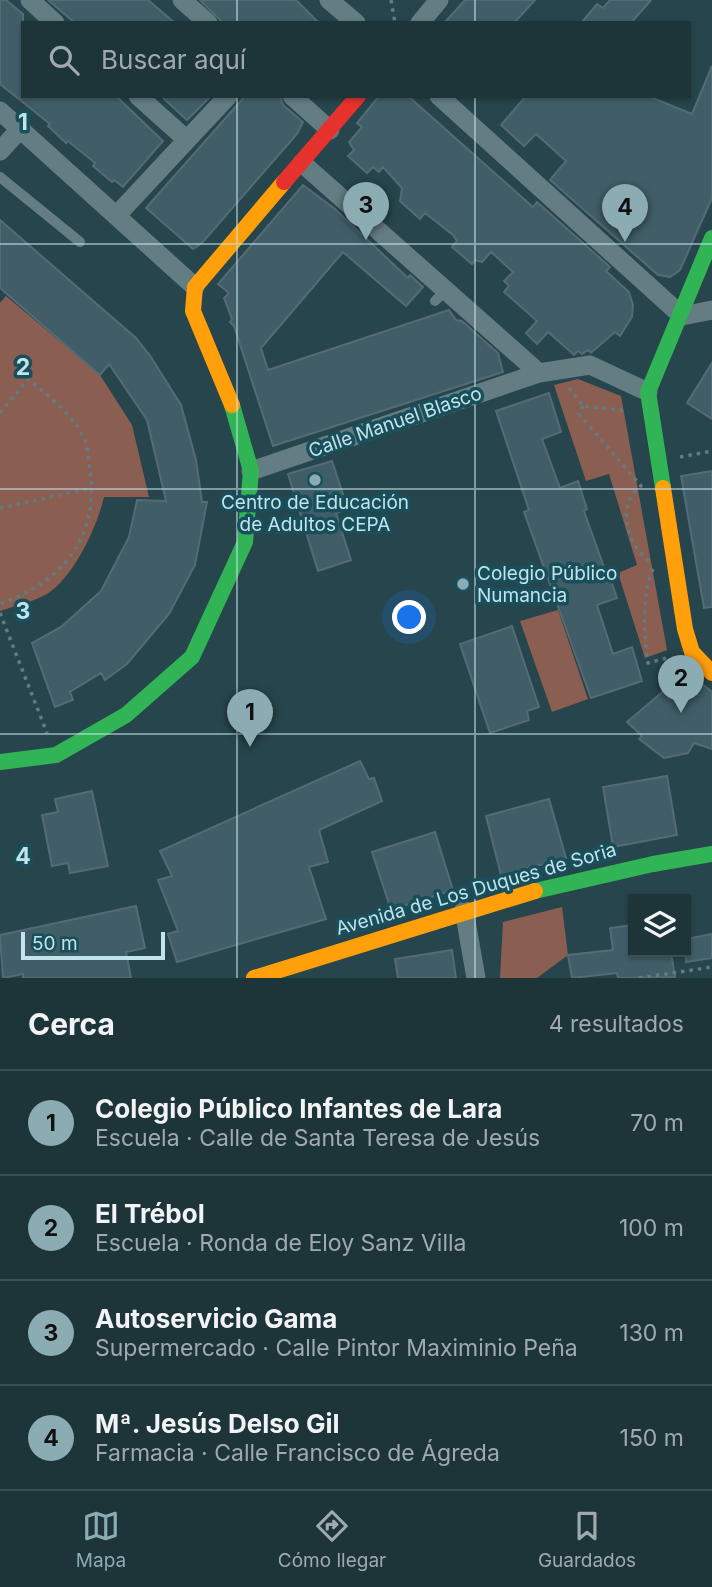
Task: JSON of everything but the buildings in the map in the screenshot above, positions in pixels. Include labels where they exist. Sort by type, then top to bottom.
[{"type":"street","points":[[30,0],[53,21]]},
{"type":"street","points":[[182,0],[206,21]]},
{"type":"street","points":[[329,0],[354,21]]},
{"type":"street","points":[[422,21],[439,0]]},
{"type":"street","points":[[140,98],[187,140]]},
{"type":"street","points":[[116,216],[226,98]]},
{"type":"street","points":[[294,98],[330,130]]},
{"type":"street","points":[[0,762],[56,755],[126,715],[192,657],[245,542],[250,471],[239,422],[193,311],[195,287],[356,98]]},
{"type":"street","points":[[441,98],[682,316]]},
{"type":"street","points":[[0,111],[195,287]]},
{"type":"street","points":[[0,151],[20,129]]},
{"type":"street","points":[[302,163],[440,295],[539,373]]},
{"type":"street","points":[[712,238],[650,400],[685,629],[692,652],[712,673]]},
{"type":"street","points":[[682,316],[712,310]]},
{"type":"street","name":"Calle Manuel Blasco","points":[[250,471],[539,373],[590,365],[650,400]]},
{"type":"street","name":"Avenida de Los Duques de Soria","points":[[254,978],[464,910],[636,865],[712,854]]},
{"type":"street","points":[[464,910],[476,978]]},
{"type":"lane","points":[[0,177],[80,242]]},
{"type":"path","points":[[391,0],[395,21]]},
{"type":"path","points":[[563,369],[570,394],[583,407],[632,411],[650,400]]},
{"type":"path","points":[[0,413],[28,379],[63,408],[86,443],[92,488],[86,530],[69,559],[45,583],[0,604]]},
{"type":"path","points":[[583,407],[579,414],[641,486],[633,492],[625,505],[637,550],[655,563],[648,579],[645,643],[648,663],[692,652]]},
{"type":"path","points":[[681,456],[712,451]]},
{"type":"path","points":[[0,508],[92,488]]},
{"type":"path","points":[[0,613],[56,755]]},
{"type":"path","points":[[639,978],[712,967]]},
{"type":"shaded area","points":[[6,296],[100,375],[132,425],[149,497],[104,497],[83,550],[57,586],[30,602],[0,611],[0,303]]},
{"type":"shaded area","points":[[578,379],[621,396],[667,650],[645,658],[618,573],[637,565],[609,474],[586,481],[554,385]]},
{"type":"shaded area","points":[[558,610],[588,699],[552,712],[520,621]]},
{"type":"shaded area","points":[[562,907],[568,955],[537,978],[500,978],[503,922]]},
{"type":"traffic: fast","points":[[663,488],[648,392],[712,238]]},
{"type":"traffic: fast","points":[[0,762],[56,755],[126,715],[192,657],[245,542],[251,471],[232,405]]},
{"type":"traffic: fast","points":[[535,891],[653,864],[712,854]]},
{"type":"traffic: slow","points":[[232,405],[193,311],[195,287],[284,182]]},
{"type":"traffic: slow","points":[[663,488],[685,629],[692,652],[712,673]]},
{"type":"traffic: slow","points":[[254,978],[535,891]]},
{"type":"traffic: jam","points":[[284,182],[356,98]]},
{"type":"place","name":"Autoservicio Gama","points":[[366,240]]},
{"type":"place","name":"Mª. Jesús Delso Gil","points":[[625,242]]},
{"type":"place","name":"Centro de Educación de Adultos CEPA","points":[[315,480]]},
{"type":"place","name":"Colegio Público Numancia","points":[[463,584]]},
{"type":"place","name":"El Trébol","points":[[681,713]]},
{"type":"place","name":"Colegio Público Infantes de Lara","points":[[250,747]]}]
